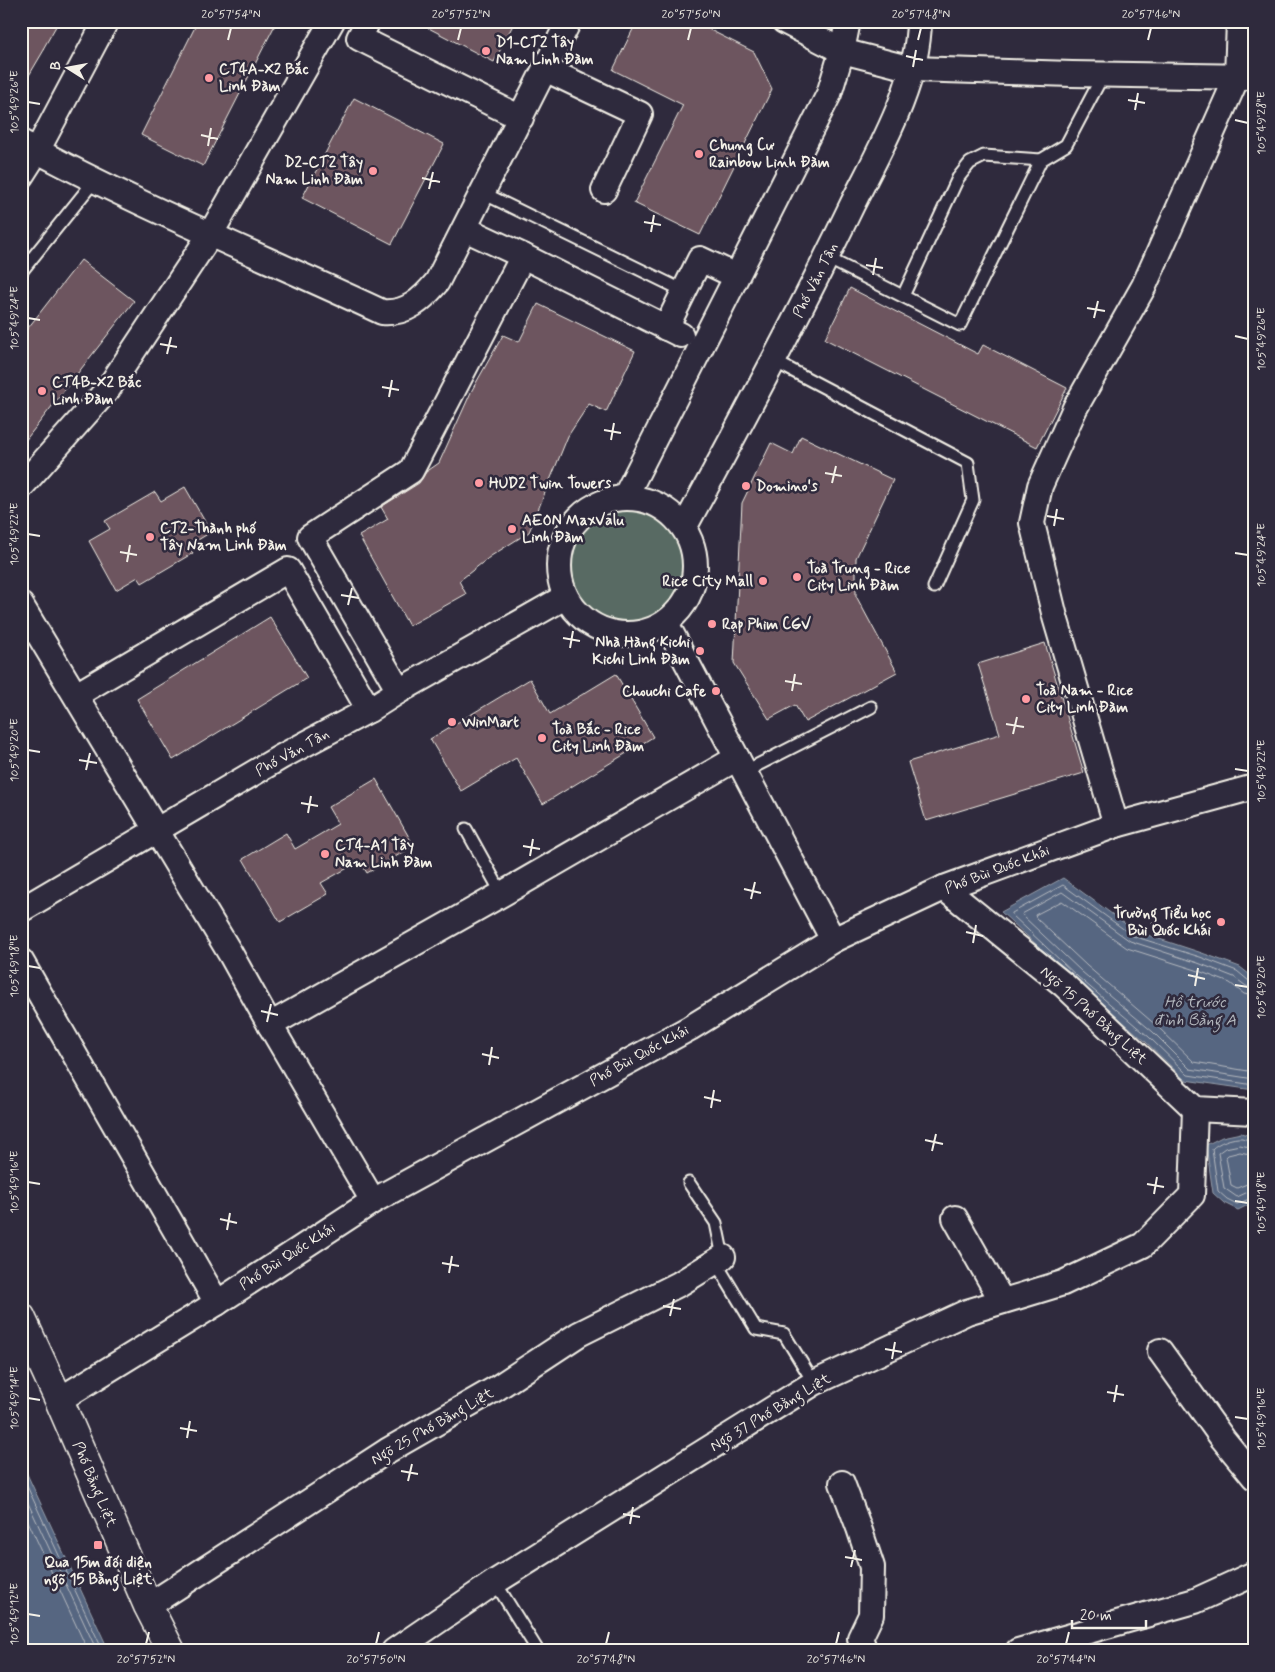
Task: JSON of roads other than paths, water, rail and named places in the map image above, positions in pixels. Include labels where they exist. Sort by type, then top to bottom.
[{"type":"street","points":[[21,176],[29,146],[106,21]]},
{"type":"street","points":[[21,487],[108,389],[210,235],[332,21]]},
{"type":"street","points":[[368,21],[360,38],[521,118]]},
{"type":"street","points":[[29,146],[94,180],[210,235],[388,313],[411,307],[426,296],[437,282],[569,21]]},
{"type":"street","points":[[784,21],[842,51],[912,70],[1246,77]]},
{"type":"street","points":[[625,497],[828,94],[842,51],[848,21]]},
{"type":"street","name":"Phố Văn Tân","points":[[684,528],[774,361],[827,258],[891,126],[912,70],[918,21]]},
{"type":"street","points":[[1116,825],[1055,617],[1032,523],[1040,486],[1072,417],[1144,286],[1246,77],[1239,21]]},
{"type":"street","points":[[545,68],[640,114],[604,190]]},
{"type":"street","points":[[465,229],[673,331],[684,292],[700,258],[736,276]]},
{"type":"street","points":[[399,691],[310,537],[411,472],[523,256]]},
{"type":"street","points":[[625,497],[644,500],[662,507],[674,516],[684,528],[691,540],[695,554],[695,574],[690,593],[680,610],[666,623],[648,632],[629,636],[609,633],[591,626],[576,613],[566,597],[559,578],[559,559],[563,540],[574,523],[588,510],[605,501],[625,497]]},
{"type":"street","points":[[76,695],[288,570],[369,710]]},
{"type":"street","name":"Phố Văn Tân","points":[[21,910],[281,757],[369,710],[399,691],[566,597]]},
{"type":"street","points":[[21,605],[230,953],[373,1200]]},
{"type":"street","points":[[666,623],[833,940]]},
{"type":"street","points":[[270,1025],[502,894],[741,765]]},
{"type":"street","name":"Phố Bùi Quốc Khái","points":[[59,1400],[217,1303],[373,1200],[690,1028],[833,940],[944,888],[1116,825],[1254,787]]},
{"type":"street","name":"Ngõ 15 Phố Bằng Liệt","points":[[944,888],[1064,985],[1195,1109]]},
{"type":"street","points":[[21,961],[217,1303]]},
{"type":"street","points":[[1195,1109],[1254,1112]]},
{"type":"street","name":"Ngõ 37 Phố Bằng Liệt","points":[[394,1651],[495,1582],[814,1383],[967,1312],[1063,1283],[1143,1245],[1192,1195],[1195,1109]]},
{"type":"street","points":[[955,1218],[1002,1301]]},
{"type":"street","name":"Ngõ 25 Phố Bằng Liệt","points":[[148,1606],[387,1451],[497,1388],[580,1334],[679,1284],[723,1257]]},
{"type":"street","name":"Phố Bằng Liệt","points":[[21,1317],[148,1606],[170,1651]]},
{"type":"street","points":[[1160,1351],[1223,1439],[1254,1477]]},
{"type":"street","points":[[842,1483],[872,1567],[871,1615],[860,1638],[865,1651]]},
{"type":"street","points":[[1018,1651],[1195,1601],[1254,1574]]},
{"type":"lane","points":[[827,258],[960,325],[1041,160],[1066,145],[1102,75]]},
{"type":"lane","points":[[903,296],[958,178],[970,163],[984,156],[1041,160]]},
{"type":"lane","points":[[21,272],[94,180]]},
{"type":"lane","points":[[483,193],[684,292]]},
{"type":"lane","points":[[774,361],[968,463],[973,500],[934,587]]},
{"type":"lane","points":[[741,765],[799,743],[871,707]]},
{"type":"lane","points":[[466,829],[502,894]]},
{"type":"lane","points":[[689,1184],[716,1223],[723,1257],[721,1271],[756,1330],[784,1334],[814,1383]]},
{"type":"lane","points":[[495,1582],[538,1651]]},
{"type":"water","name":"Hồ trước đình Bằng A","points":[[1063,878],[1135,931],[1240,967],[1254,978],[1254,1090],[1185,1080],[1145,1041],[1001,912]]},
{"type":"water","points":[[1241,1133],[1254,1137],[1254,1202],[1238,1210],[1224,1203],[1213,1193],[1206,1145],[1222,1137]]},
{"type":"water","points":[[21,1461],[109,1651],[21,1651]]},
{"type":"place","name":"D1-CT2 Tây Nam Linh Đàm","points":[[486,51]]},
{"type":"place","name":"CT4A-X2 Bắc Linh Đàm","points":[[209,78]]},
{"type":"place","name":"Chung Cư Rainbow Linh Đàm","points":[[699,154]]},
{"type":"place","name":"D2-CT2 Tây Nam Linh Đàm","points":[[373,171]]},
{"type":"place","name":"CT4B-X2 Bắc Linh Đàm","points":[[42,391]]},
{"type":"place","name":"HUD2 Twin Towers","points":[[479,483]]},
{"type":"place","name":"Domino's","points":[[746,486]]},
{"type":"place","name":"AEON MaxValu Linh Đàm","points":[[512,529]]},
{"type":"place","name":"CT2-Thành phố Tây Nam Linh Đàm","points":[[150,537]]},
{"type":"place","name":"Toà Trung - Rice City Linh Đàm","points":[[797,577]]},
{"type":"place","name":"Rice City Mall","points":[[763,581]]},
{"type":"place","name":"Rạp Phim CGV","points":[[712,624]]},
{"type":"place","name":"Nhà Hàng Kichi Kichi Linh Đàm","points":[[700,651]]},
{"type":"place","name":"Chouchi Cafe","points":[[716,691]]},
{"type":"place","name":"Toà Nam - Rice City Linh Đàm","points":[[1026,699]]},
{"type":"place","name":"WinMart","points":[[452,722]]},
{"type":"place","name":"Toà Bắc - Rice City Linh Đàm","points":[[542,738]]},
{"type":"place","name":"CT4-A1 Tây Nam Linh Đàm","points":[[325,854]]},
{"type":"place","name":"Trường Tiểu học Bùi Quốc Khái","points":[[1221,922]]},
{"type":"place","name":"Qua 15m đối diện ngõ 15 Bằng Liệt","points":[[98,1545]]}]
